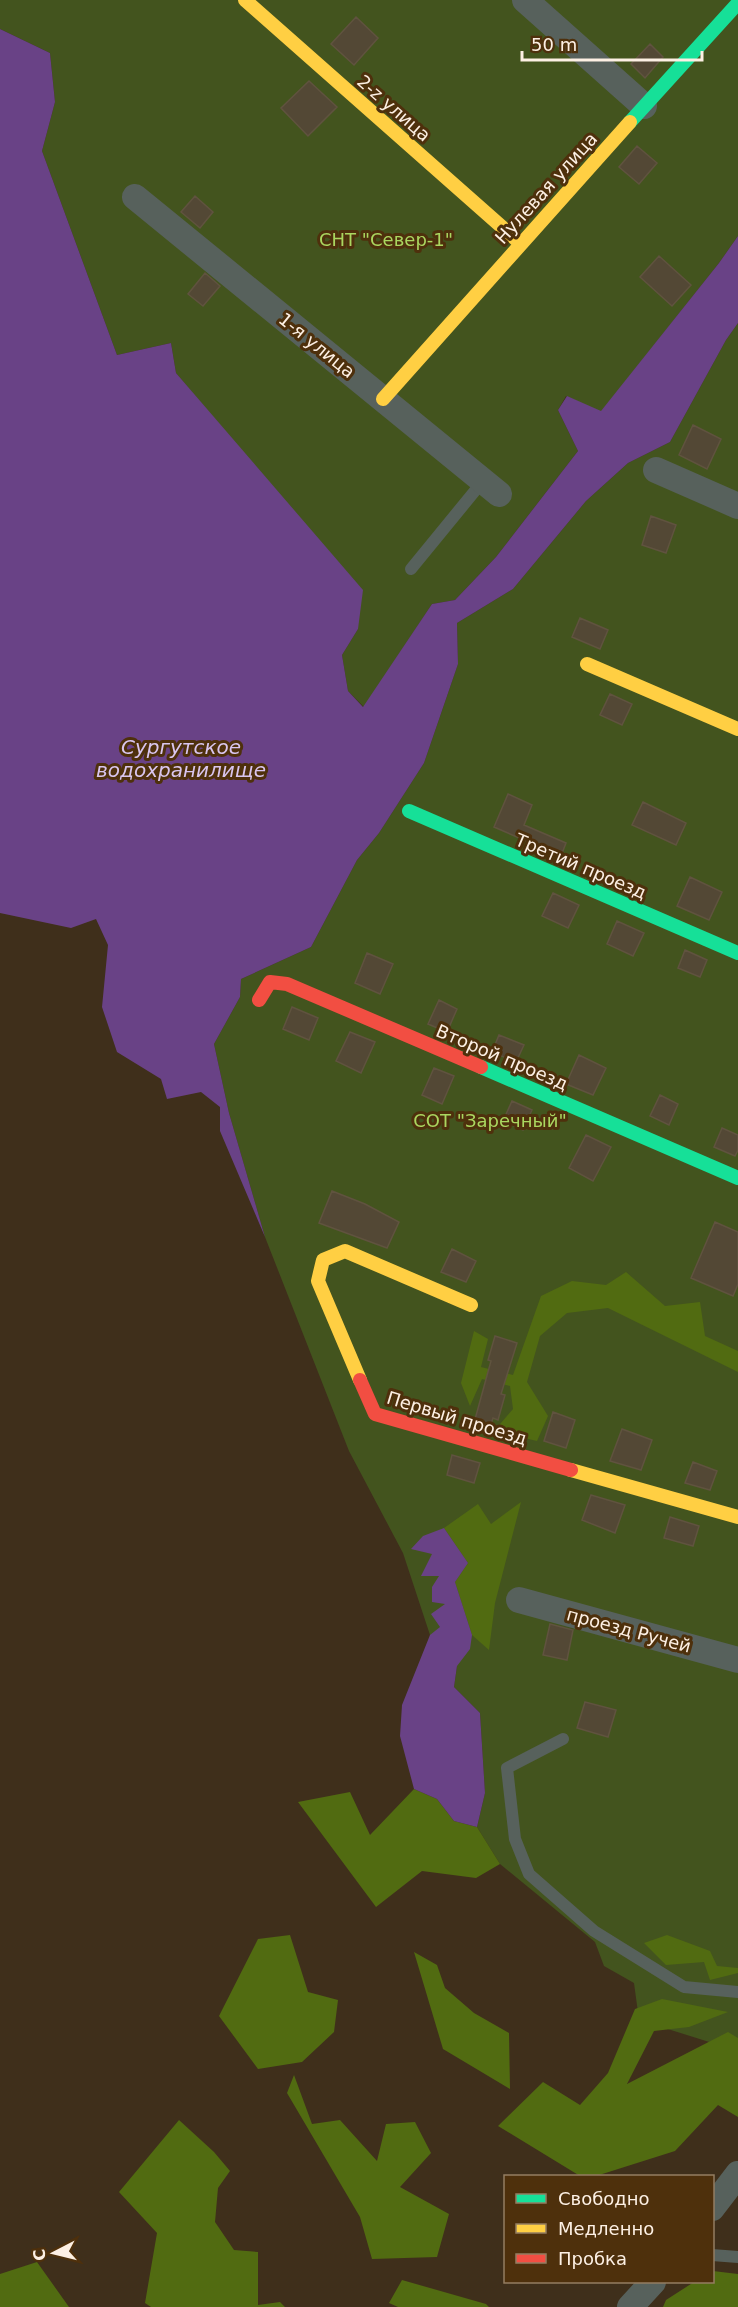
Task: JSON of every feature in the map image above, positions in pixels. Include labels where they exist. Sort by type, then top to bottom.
[{"type":"street","name":"2-z улица","points":[[245,0],[520,243]]},
{"type":"street","points":[[525,0],[644,106]]},
{"type":"street","name":"Нулевая улица","points":[[383,399],[520,243],[738,3]]},
{"type":"street","name":"1-я улица","points":[[135,196],[491,488]]},
{"type":"street","points":[[656,470],[738,506]]},
{"type":"street","points":[[587,664],[738,729]]},
{"type":"street","name":"Третий проезд","points":[[410,811],[738,953]]},
{"type":"street","name":"Второй проезд","points":[[259,1000],[270,982],[287,984],[738,1178]]},
{"type":"street","name":"Первый проезд","points":[[471,1305],[345,1251],[323,1260],[318,1281],[375,1414],[738,1517]]},
{"type":"street","name":"проезд Ручей","points":[[519,1600],[738,1660]]},
{"type":"street","points":[[714,2205],[738,2174]]},
{"type":"street","points":[[630,2307],[652,2283]]},
{"type":"lane","points":[[411,569],[491,488]]},
{"type":"lane","points":[[563,1739],[507,1768],[516,1839],[529,1874],[594,1931],[684,1987],[738,1992]]},
{"type":"lane","points":[[714,2255],[738,2257]]},
{"type":"green space","name":"СНТ \"Север-1\"","points":[[0,0],[738,0],[738,236],[601,412],[566,396],[558,410],[578,451],[496,557],[455,600],[432,604],[364,707],[348,691],[342,655],[358,629],[224,430],[176,373],[171,343],[117,355],[42,151],[55,102],[50,53],[0,29]]},
{"type":"green space","name":"СОТ \"Заречный\"","points":[[738,323],[738,2051],[639,2020],[634,1983],[604,1966],[595,1942],[500,1864],[477,1827],[485,1793],[480,1713],[454,1687],[457,1666],[430,1635],[403,1553],[349,1451],[265,1237],[229,1113],[214,1044],[240,997],[241,979],[311,947],[357,860],[379,833],[424,763],[458,664],[457,623],[513,589],[586,501],[628,463],[670,442],[726,340]]},
{"type":"green space","points":[[626,1272],[665,1306],[700,1302],[705,1336],[738,1351],[738,1372],[608,1308],[567,1313],[540,1336],[527,1382],[548,1416],[537,1441],[494,1431],[513,1409],[510,1386],[482,1379],[470,1406],[461,1383],[474,1331],[488,1339],[481,1367],[513,1375],[541,1296],[572,1281],[606,1285]]},
{"type":"green space","points":[[521,1502],[495,1603],[489,1650],[472,1635],[455,1582],[468,1563],[444,1528],[478,1504],[491,1524]]},
{"type":"green space","points":[[414,1789],[437,1799],[454,1821],[477,1827],[500,1864],[476,1878],[422,1871],[376,1907],[298,1802],[350,1792],[370,1835]]},
{"type":"green space","points":[[290,1935],[308,1992],[338,2000],[334,2032],[302,2062],[258,2069],[219,2016],[258,1939]]},
{"type":"green space","points":[[667,1935],[710,1951],[717,1966],[738,1968],[738,1973],[710,1980],[704,1962],[666,1965],[644,1943]]},
{"type":"green space","points":[[414,1952],[437,1965],[445,1988],[474,2013],[509,2033],[510,2089],[443,2049]]},
{"type":"green space","points":[[662,1999],[728,2012],[689,2027],[654,2031],[627,2084],[728,2032],[738,2038],[738,2117],[718,2105],[675,2151],[599,2175],[578,2175],[498,2126],[543,2082],[580,2105],[608,2073],[635,2009]]},
{"type":"green space","points":[[294,2075],[312,2124],[340,2120],[377,2161],[386,2124],[415,2122],[431,2153],[400,2187],[449,2214],[437,2257],[372,2259],[360,2217],[287,2093]]},
{"type":"green space","points":[[179,2120],[214,2152],[230,2171],[218,2188],[215,2222],[234,2250],[258,2252],[258,2305],[280,2302],[285,2307],[151,2307],[145,2303],[157,2233],[119,2192]]},
{"type":"green space","points":[[37,2262],[69,2307],[0,2307],[0,2274]]},
{"type":"green space","points":[[714,2271],[738,2274],[738,2307],[663,2307],[666,2300],[692,2283],[714,2283]]},
{"type":"green space","points":[[402,2280],[486,2304],[489,2307],[398,2307],[389,2303]]},
{"type":"water","name":"Сургутское водохранилище","points":[[0,29],[50,53],[55,102],[42,151],[117,355],[171,343],[176,373],[363,590],[358,629],[342,655],[348,691],[363,707],[432,604],[455,600],[496,557],[578,451],[558,410],[567,396],[601,411],[738,236],[738,323],[726,340],[670,442],[628,463],[586,501],[513,589],[457,623],[458,664],[424,763],[379,833],[357,860],[311,947],[241,979],[240,997],[214,1044],[229,1113],[265,1237],[220,1131],[220,1107],[201,1092],[167,1099],[161,1079],[117,1052],[102,1007],[108,945],[96,919],[71,928],[0,913]]},
{"type":"water","points":[[444,1528],[468,1563],[455,1582],[472,1635],[470,1649],[457,1666],[454,1687],[480,1713],[485,1793],[477,1827],[454,1821],[437,1799],[414,1789],[400,1736],[402,1705],[430,1635],[440,1627],[431,1614],[445,1604],[432,1602],[432,1587],[439,1576],[421,1576],[432,1554],[411,1549],[423,1536]]},
{"type":"building","points":[[356,17],[378,38],[354,65],[331,44]]},
{"type":"building","points":[[650,44],[663,57],[645,78],[631,64]]},
{"type":"building","points":[[309,81],[337,107],[308,136],[281,108]]},
{"type":"building","points":[[637,146],[657,163],[639,184],[619,167]]},
{"type":"building","points":[[195,196],[213,212],[200,228],[181,212]]},
{"type":"building","points":[[659,256],[691,285],[672,306],[640,277]]},
{"type":"building","points":[[205,273],[220,286],[203,306],[188,294]]},
{"type":"building","points":[[693,425],[721,439],[707,469],[679,455]]},
{"type":"building","points":[[651,516],[676,525],[666,553],[642,545]]},
{"type":"building","points":[[580,618],[608,630],[600,649],[572,637]]},
{"type":"building","points":[[610,694],[632,704],[622,725],[600,715]]},
{"type":"building","points":[[508,794],[532,805],[524,825],[566,843],[561,856],[494,827]]},
{"type":"building","points":[[643,802],[686,823],[676,845],[632,825]]},
{"type":"building","points":[[690,877],[722,892],[709,920],[677,906]]},
{"type":"building","points":[[553,893],[579,905],[568,928],[542,916]]},
{"type":"building","points":[[617,921],[644,933],[633,956],[607,944]]},
{"type":"building","points":[[685,950],[707,960],[700,977],[678,968]]},
{"type":"building","points":[[367,953],[393,964],[380,994],[355,983]]},
{"type":"building","points":[[439,1000],[457,1009],[447,1032],[428,1024]]},
{"type":"building","points":[[292,1007],[318,1018],[309,1040],[283,1029]]},
{"type":"building","points":[[350,1032],[375,1042],[361,1073],[336,1061]]},
{"type":"building","points":[[499,1035],[524,1045],[516,1062],[492,1052]]},
{"type":"building","points":[[579,1055],[606,1068],[593,1095],[566,1084]]},
{"type":"building","points":[[434,1068],[454,1076],[442,1104],[422,1095]]},
{"type":"building","points":[[660,1095],[678,1104],[669,1125],[650,1116]]},
{"type":"building","points":[[512,1101],[532,1110],[523,1130],[503,1121]]},
{"type":"building","points":[[722,1128],[738,1135],[738,1150],[735,1156],[714,1147]]},
{"type":"building","points":[[586,1135],[611,1147],[593,1181],[569,1168]]},
{"type":"building","points":[[332,1191],[365,1204],[399,1222],[387,1248],[319,1223]]},
{"type":"building","points":[[715,1222],[738,1232],[738,1284],[733,1296],[691,1278]]},
{"type":"building","points":[[452,1249],[476,1261],[466,1282],[441,1272]]},
{"type":"building","points":[[495,1336],[517,1343],[501,1394],[505,1395],[498,1420],[493,1418],[490,1427],[474,1423],[491,1361],[488,1360]]},
{"type":"building","points":[[553,1412],[575,1420],[566,1448],[544,1441]]},
{"type":"building","points":[[622,1429],[652,1440],[641,1470],[610,1461]]},
{"type":"building","points":[[452,1455],[480,1463],[474,1483],[447,1475]]},
{"type":"building","points":[[693,1462],[717,1471],[710,1490],[685,1483]]},
{"type":"building","points":[[591,1495],[625,1505],[615,1533],[582,1520]]},
{"type":"building","points":[[670,1517],[699,1526],[693,1546],[664,1538]]},
{"type":"building","points":[[550,1624],[573,1630],[567,1660],[543,1655]]},
{"type":"building","points":[[585,1702],[616,1710],[608,1737],[577,1728]]},
{"type":"traffic: fast","points":[[630,122],[738,3]]},
{"type":"traffic: fast","points":[[409,811],[738,953]]},
{"type":"traffic: fast","points":[[481,1067],[738,1178]]},
{"type":"traffic: slow","points":[[245,0],[520,243]]},
{"type":"traffic: slow","points":[[383,399],[630,122]]},
{"type":"traffic: slow","points":[[587,664],[738,729]]},
{"type":"traffic: slow","points":[[360,1380],[318,1281],[323,1260],[345,1251],[471,1305]]},
{"type":"traffic: slow","points":[[571,1470],[738,1517]]},
{"type":"traffic: jam","points":[[259,1000],[270,982],[287,984],[481,1067]]},
{"type":"traffic: jam","points":[[360,1380],[375,1414],[571,1470]]}]
